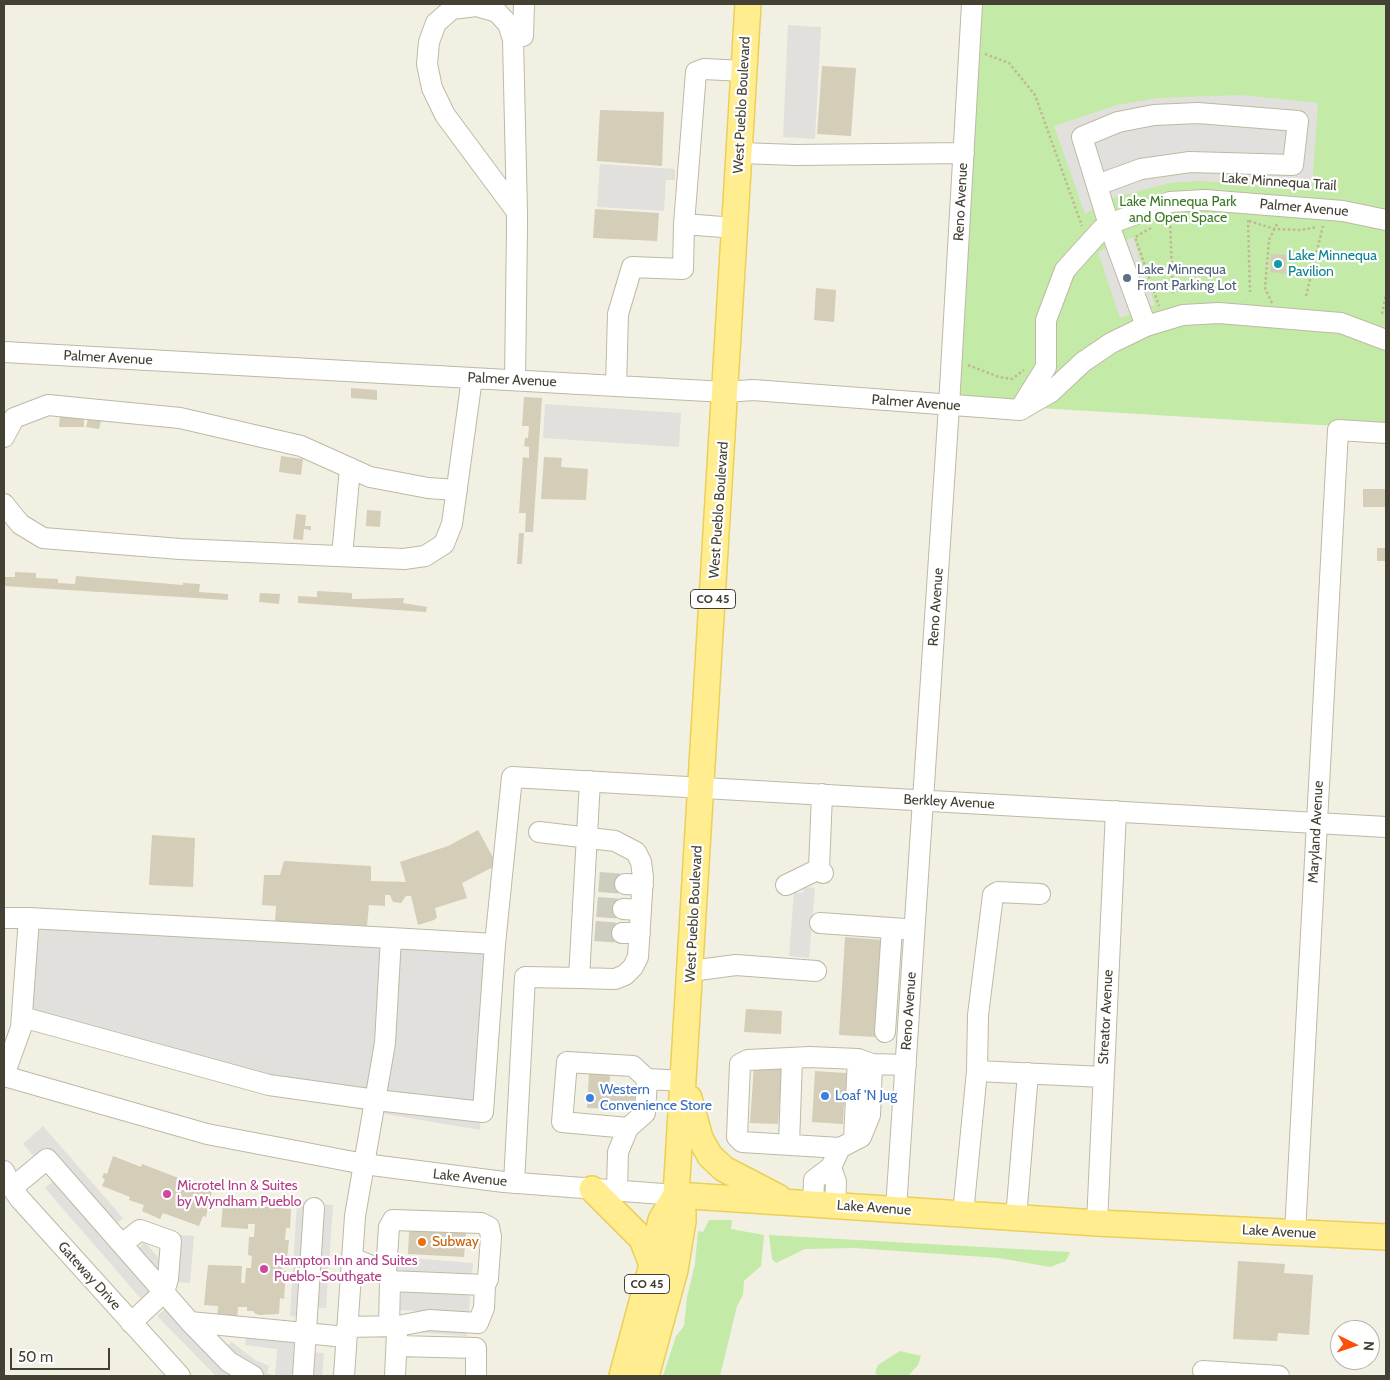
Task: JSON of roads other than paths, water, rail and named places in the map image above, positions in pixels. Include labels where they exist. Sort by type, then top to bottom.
[{"type":"main road","name":"West Pueblo Boulevard","points":[[646,1376],[660,1331],[675,1270],[683,1221],[683,1213],[676,1195],[748,4]]},
{"type":"main road","points":[[684,1081],[700,1138],[710,1156],[724,1169],[744,1181],[812,1204]]},
{"type":"main road","points":[[592,1189],[642,1239],[652,1265]]},
{"type":"main road","name":"West Pueblo Boulevard","points":[[622,1376],[652,1265],[661,1220],[676,1195]]},
{"type":"main road","name":"Lake Avenue","points":[[676,1195],[1097,1223],[1386,1238]]},
{"type":"street","points":[[512,35],[523,36],[524,4]]},
{"type":"street","name":"Reno Avenue","points":[[896,1209],[950,406],[972,4]]},
{"type":"street","points":[[515,380],[517,212],[512,35],[508,24],[497,12],[476,6],[452,9],[436,23],[428,42],[427,64],[432,88],[445,116],[517,212]]},
{"type":"street","points":[[616,386],[618,314],[632,267],[683,270],[684,224],[696,72],[704,69],[744,71]]},
{"type":"street","points":[[1097,185],[1141,169],[1190,162],[1293,165],[1298,121],[1198,113],[1154,115],[1118,122],[1082,137],[1109,225],[1146,326]]},
{"type":"street","points":[[740,153],[796,156],[964,153]]},
{"type":"street","name":"Palmer Avenue","points":[[4,352],[726,392],[753,390],[1020,410],[1046,367],[1046,320],[1065,270],[1102,229],[1109,225],[1142,210],[1170,202],[1205,200],[1343,211],[1386,220]]},
{"type":"street","points":[[684,224],[735,228]]},
{"type":"street","points":[[1020,410],[1052,392],[1083,362],[1111,342],[1146,326],[1183,316],[1210,313],[1342,323],[1386,340]]},
{"type":"street","points":[[4,504],[20,524],[43,538],[180,549],[404,559],[425,556],[444,544],[452,524],[472,378]]},
{"type":"street","points":[[4,437],[14,418],[48,405],[180,418],[301,446],[370,477],[428,488],[457,490]]},
{"type":"street","name":"Maryland Avenue","points":[[1295,1233],[1338,430],[1386,433]]},
{"type":"street","points":[[342,556],[350,468]]},
{"type":"street","name":"Berkley Avenue","points":[[495,944],[512,776],[1386,827]]},
{"type":"street","points":[[579,978],[588,931],[592,881],[587,836],[590,781]]},
{"type":"street","points":[[786,885],[821,871],[822,794]]},
{"type":"street","name":"Streator Avenue","points":[[1097,1223],[1116,811]]},
{"type":"street","points":[[514,1183],[525,976],[615,979],[633,967],[638,957],[631,933],[634,884],[641,862],[636,852],[615,841],[587,836],[539,832]]},
{"type":"street","points":[[964,1214],[978,1071],[978,1015],[993,895],[998,892],[1040,894]]},
{"type":"street","points":[[4,918],[495,944],[483,1112],[269,1085],[22,1017]]},
{"type":"street","points":[[4,1076],[21,1028],[29,918]]},
{"type":"street","points":[[820,923],[915,929]]},
{"type":"street","points":[[886,1032],[892,928]]},
{"type":"street","points":[[344,1376],[355,1216],[385,1043],[391,938]]},
{"type":"street","points":[[691,971],[736,965],[816,971]]},
{"type":"street","points":[[865,1061],[870,1115],[861,1137],[847,1144],[742,1142],[737,1137],[740,1064],[748,1060],[810,1057],[865,1061],[906,1065]]},
{"type":"street","points":[[789,1144],[792,1059]]},
{"type":"street","points":[[628,1128],[562,1122],[567,1062],[633,1066],[647,1079],[684,1081]]},
{"type":"street","points":[[978,1071],[1104,1077]]},
{"type":"street","points":[[1016,1218],[1028,1074]]},
{"type":"street","name":"Lake Avenue","points":[[4,1076],[207,1134],[364,1164],[514,1183],[676,1195]]},
{"type":"street","points":[[617,1191],[618,1152],[628,1128],[646,1113],[647,1079]]},
{"type":"street","points":[[812,1204],[836,1182],[831,1167],[847,1144]]},
{"type":"street","points":[[8,1180],[48,1159],[190,1322],[229,1362],[243,1372],[253,1376]]},
{"type":"street","name":"Gateway Drive","points":[[8,1180],[131,1323],[180,1376]]},
{"type":"street","points":[[303,1376],[314,1208]]},
{"type":"street","points":[[395,1376],[395,1333],[388,1277],[389,1227],[393,1220],[481,1223],[489,1227],[491,1238],[488,1279],[485,1285],[484,1308],[478,1323],[476,1376]]},
{"type":"street","points":[[122,1244],[140,1230],[171,1241],[168,1279],[164,1292],[131,1323]]},
{"type":"street","points":[[352,1258],[388,1277],[485,1285]]},
{"type":"street","points":[[395,1333],[428,1320],[478,1323]]},
{"type":"street","points":[[190,1322],[307,1332],[395,1333],[476,1348]]},
{"type":"street","points":[[1203,1371],[1279,1376]]},
{"type":"tunnel","points":[[599,882],[625,884]]},
{"type":"tunnel","points":[[597,907],[623,909]]},
{"type":"tunnel","points":[[595,931],[622,933]]},
{"type":"place","name":"Lake Minnequa Pavilion","points":[[1278,264]]},
{"type":"place","name":"Lake Minnequa Front Parking Lot","points":[[1127,278]]},
{"type":"place","name":"Loaf 'N Jug","points":[[825,1096]]},
{"type":"place","name":"Western Convenience Store","points":[[590,1098]]},
{"type":"place","name":"Microtel Inn & Suites by Wyndham Pueblo","points":[[167,1194]]},
{"type":"place","name":"Subway","points":[[422,1242]]},
{"type":"place","name":"Hampton Inn and Suites Pueblo-Southgate","points":[[264,1269]]},
{"type":"park label","name":"Lake Minnequa Park and Open Space","points":[[1178,210]]}]
